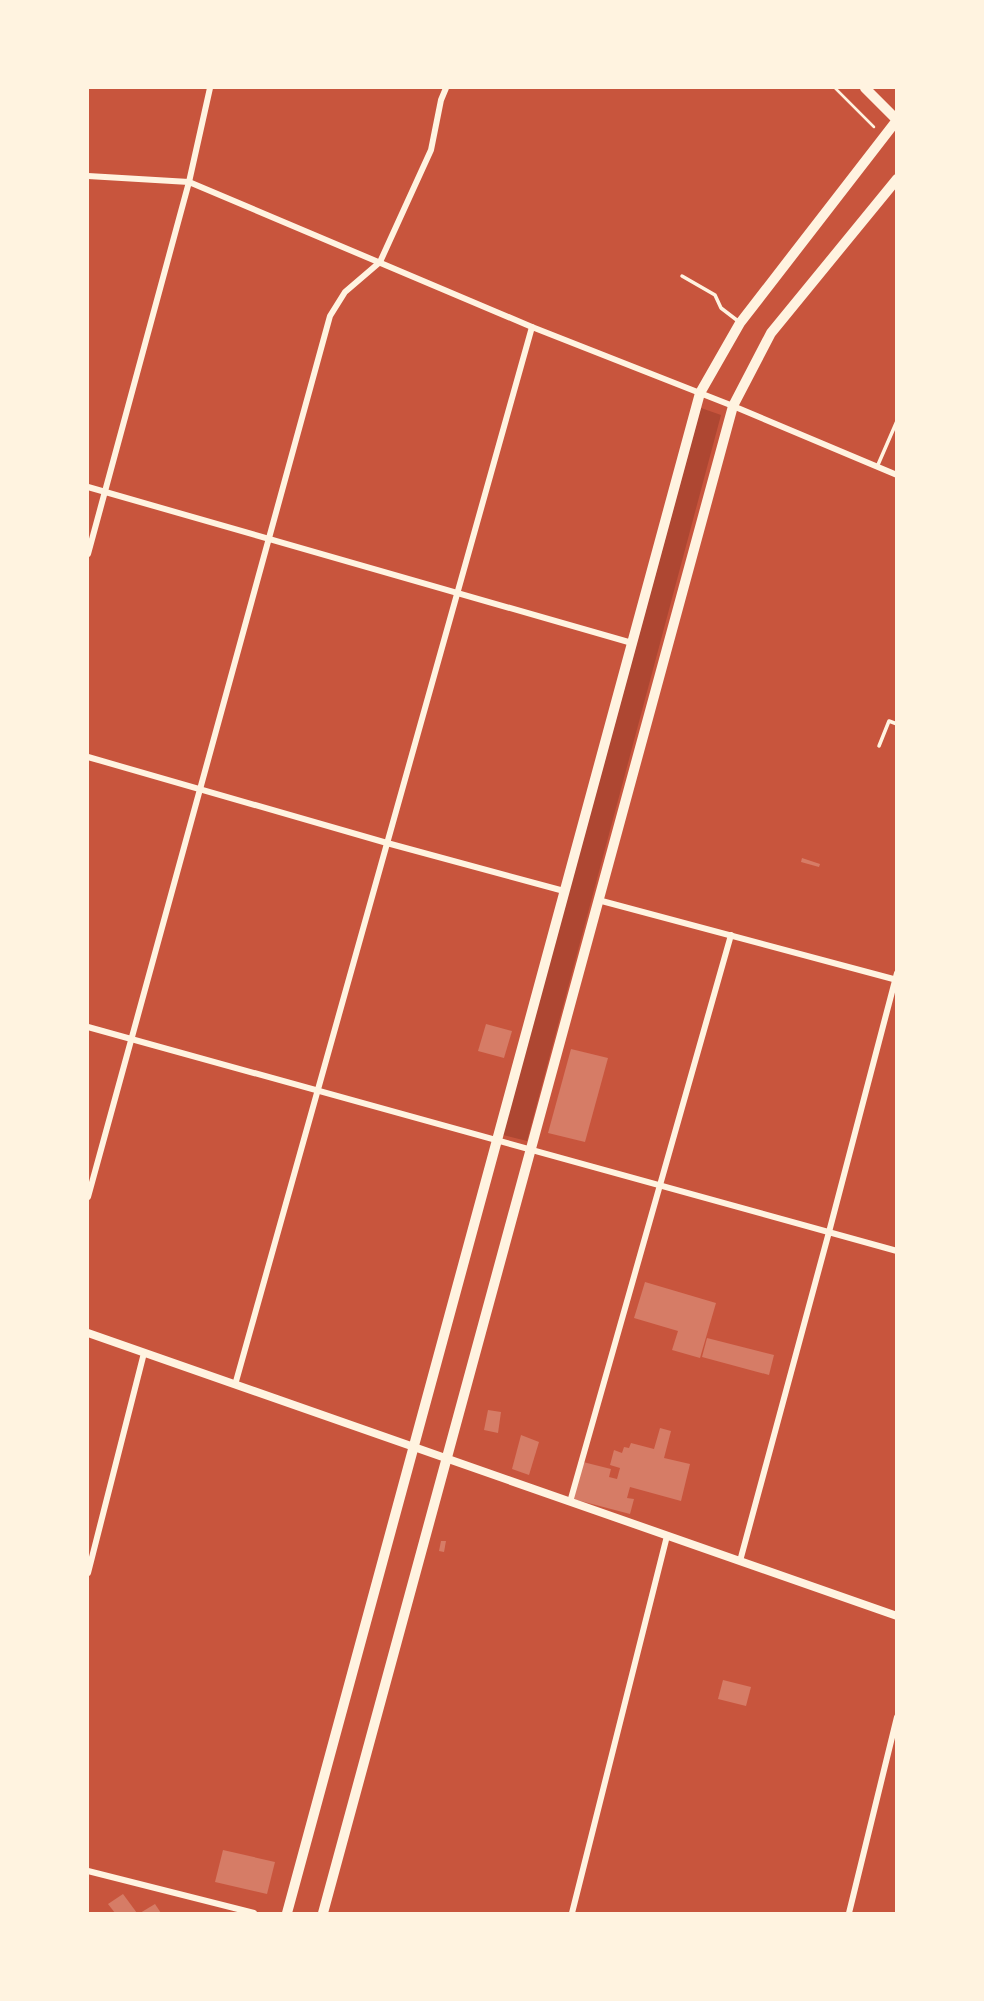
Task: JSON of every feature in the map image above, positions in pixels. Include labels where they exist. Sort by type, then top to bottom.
[{"type":"main road","points":[[287,1913],[700,393],[740,323],[897,120],[865,88]]},
{"type":"main road","points":[[323,1913],[733,406],[771,333],[897,179]]},
{"type":"street","points":[[88,554],[189,182],[210,88]]},
{"type":"street","points":[[88,1197],[330,316],[345,292],[380,261],[431,150],[446,88]]},
{"type":"street","points":[[88,176],[189,182],[532,327],[733,406],[897,475]]},
{"type":"street","points":[[235,1385],[532,327]]},
{"type":"street","points":[[88,486],[632,643]]},
{"type":"street","points":[[88,757],[564,891]]},
{"type":"street","points":[[598,900],[896,977],[740,1561]]},
{"type":"street","points":[[570,1502],[731,935]]},
{"type":"street","points":[[88,1027],[897,1251]]},
{"type":"street","points":[[88,1333],[897,1616]]},
{"type":"street","points":[[88,1573],[144,1353]]},
{"type":"street","points":[[572,1913],[667,1536]]},
{"type":"street","points":[[849,1913],[897,1717]]},
{"type":"street","points":[[88,1871],[254,1913]]},
{"type":"lane","points":[[682,276],[715,295],[721,308],[740,323]]},
{"type":"lane","points":[[877,467],[897,421]]},
{"type":"lane","points":[[879,746],[889,721],[897,724]]},
{"type":"path","points":[[835,88],[884,137]]},
{"type":"shaded area","points":[[701,408],[721,415],[527,1141],[503,1135]]},
{"type":"building","points":[[802,858],[820,864],[819,867],[801,862]]},
{"type":"building","points":[[486,1024],[512,1031],[504,1058],[478,1051]]},
{"type":"building","points":[[571,1049],[608,1058],[585,1142],[548,1133]]},
{"type":"building","points":[[645,1282],[716,1303],[700,1358],[672,1350],[678,1331],[634,1318]]},
{"type":"building","points":[[707,1338],[774,1355],[769,1375],[702,1357]]},
{"type":"building","points":[[488,1410],[501,1412],[498,1433],[484,1430]]},
{"type":"building","points":[[660,1428],[671,1431],[664,1458],[690,1464],[681,1501],[630,1487],[627,1498],[634,1499],[630,1514],[573,1499],[583,1462],[611,1469],[609,1477],[617,1479],[620,1468],[610,1465],[614,1450],[622,1453],[624,1447],[629,1448],[631,1443],[654,1449]]},
{"type":"building","points":[[521,1435],[539,1442],[529,1475],[512,1469]]},
{"type":"building","points":[[441,1541],[446,1541],[444,1552],[439,1551]]},
{"type":"building","points":[[723,1680],[751,1687],[746,1706],[718,1699]]},
{"type":"building","points":[[223,1850],[275,1862],[267,1894],[215,1882]]},
{"type":"building","points":[[123,1894],[137,1913],[115,1913],[108,1904]]},
{"type":"building","points":[[155,1904],[161,1913],[140,1913]]}]
